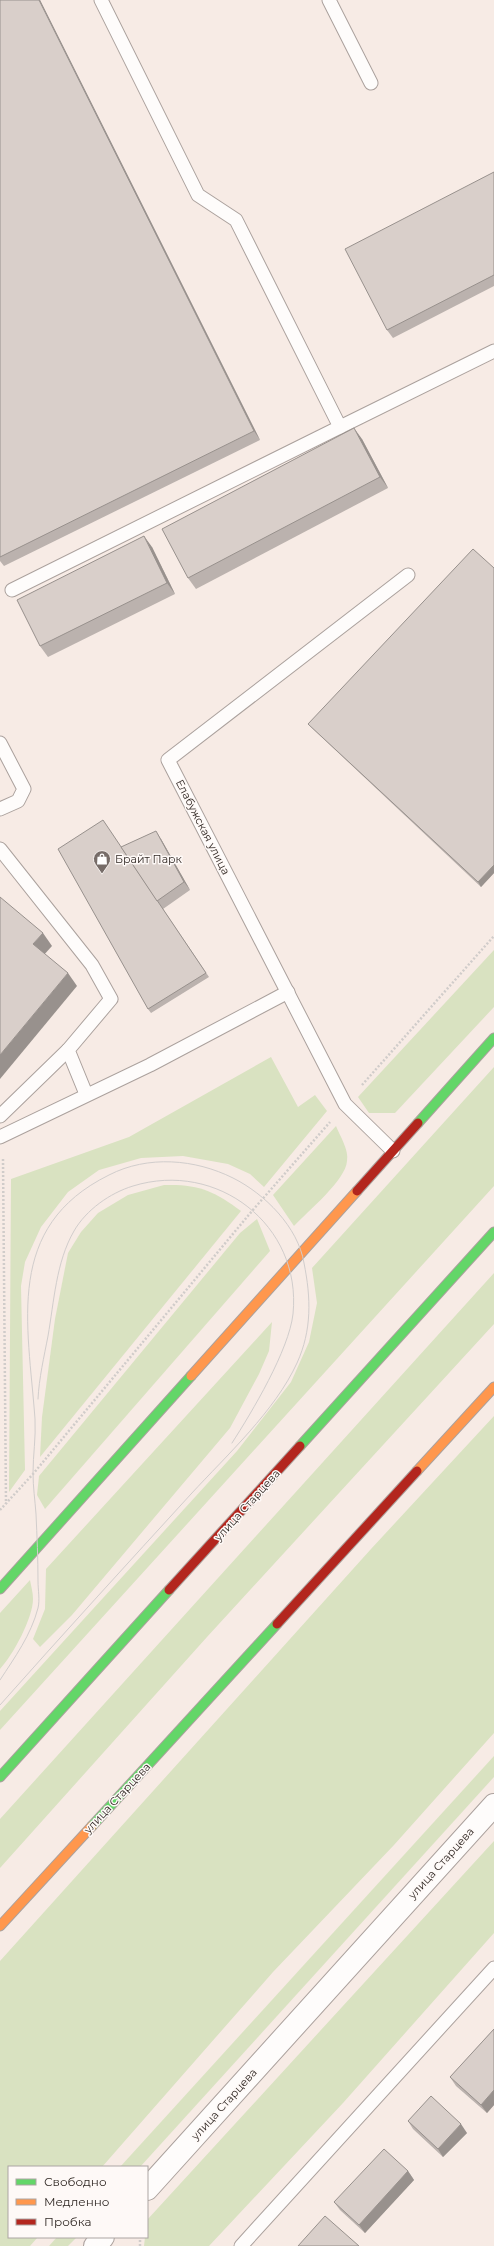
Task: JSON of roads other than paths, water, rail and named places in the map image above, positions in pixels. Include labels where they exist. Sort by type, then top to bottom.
[{"type":"main road","points":[[0,1590],[303,1254],[494,1038]]},
{"type":"main road","name":"улица Старцева","points":[[0,1777],[494,1232]]},
{"type":"main road","name":"улица Старцева","points":[[0,1926],[494,1387]]},
{"type":"street","name":"улица Старцева","points":[[148,2188],[494,1805]]},
{"type":"street","points":[[95,2246],[102,2238]]},
{"type":"lane","points":[[101,0],[198,195],[236,220],[340,428]]},
{"type":"lane","points":[[329,0],[371,83]]},
{"type":"lane","points":[[12,590],[494,351]]},
{"type":"lane","name":"Елабужская улица","points":[[393,1151],[345,1104],[168,760],[408,575]]},
{"type":"lane","points":[[0,743],[24,789],[18,801],[0,809]]},
{"type":"lane","points":[[0,849],[92,964],[111,999],[68,1050],[0,1116]]},
{"type":"lane","points":[[1,1137],[86,1094],[150,1065],[288,992]]},
{"type":"lane","points":[[68,1050],[86,1094]]},
{"type":"lane","points":[[241,2246],[494,1968]]},
{"type":"tram line","points":[[0,1680],[27,1637],[39,1605],[38,1556],[33,1478],[35,1419],[29,1348],[28,1313],[30,1280],[38,1250],[52,1222],[75,1196],[109,1175],[124,1169],[139,1164],[155,1162],[187,1163],[233,1178],[257,1193],[268,1202],[287,1225],[301,1250],[308,1289],[309,1314],[308,1326],[302,1351],[297,1363],[288,1381],[249,1432],[71,1625],[0,1705]]},
{"type":"tram line","points":[[38,1399],[59,1269],[68,1243],[79,1223],[99,1203],[124,1189],[164,1180],[195,1183],[223,1192],[248,1207],[268,1228],[284,1253],[292,1282],[293,1314],[285,1345],[259,1398],[232,1443]]},
{"type":"place","name":"Брайт Парк","points":[[102,874]]}]
